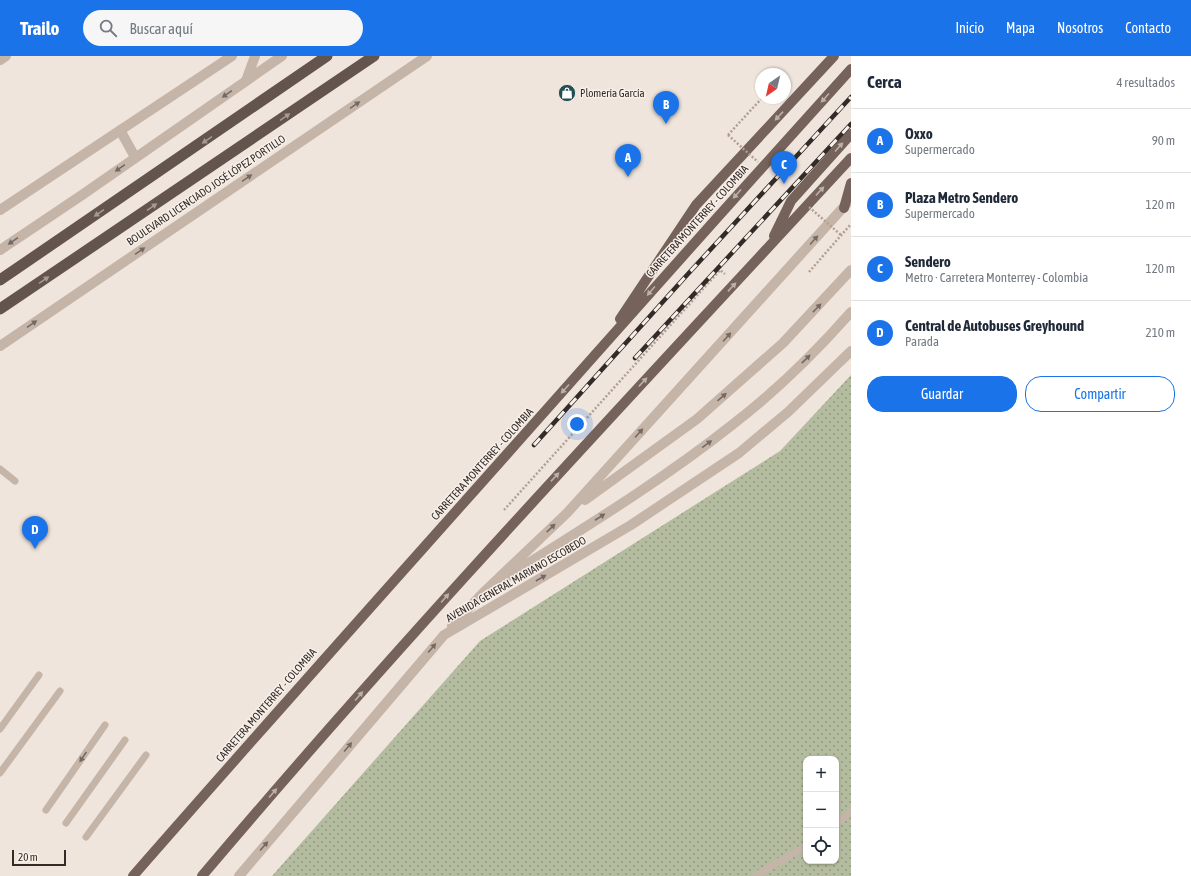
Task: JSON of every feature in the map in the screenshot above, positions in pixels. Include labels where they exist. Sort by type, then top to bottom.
[{"type":"highway","points":[[0,280],[239,118],[327,56]]},
{"type":"highway","name":"BOULEVARD LICENCIADO JOSÉ LÓPEZ PORTILLO","points":[[0,309],[374,56]]},
{"type":"main road","points":[[595,355],[696,205],[834,56]]},
{"type":"main road","name":"CARRETERA MONTERREY - COLOMBIA","points":[[133,876],[331,650],[595,355],[699,236],[851,69]]},
{"type":"main road","points":[[768,247],[792,201],[851,134]]},
{"type":"main road","points":[[202,876],[490,547],[851,158]]},
{"type":"main road","points":[[844,208],[851,184]]},
{"type":"street","points":[[0,60],[6,56]]},
{"type":"street","points":[[0,210],[232,56]]},
{"type":"street","points":[[246,81],[255,56]]},
{"type":"street","points":[[0,250],[282,56]]},
{"type":"street","name":"BOULEVARD LICENCIADO JOSÉ LÓPEZ PORTILLO","points":[[0,346],[427,56]]},
{"type":"street","points":[[120,130],[135,158]]},
{"type":"street","points":[[444,635],[485,591],[567,513],[851,199]]},
{"type":"street","points":[[567,513],[697,419],[783,343],[851,270]]},
{"type":"street","points":[[485,591],[656,482],[732,425],[786,379],[827,339],[851,312]]},
{"type":"street","name":"AVENIDA GENERAL MARIANO ESCOBEDO","points":[[239,876],[444,635],[632,525],[727,461],[788,412],[851,351]]},
{"type":"lane","points":[[0,469],[15,481]]},
{"type":"lane","points":[[0,729],[39,675]]},
{"type":"lane","points":[[0,773],[60,691]]},
{"type":"lane","points":[[46,810],[105,724]]},
{"type":"lane","points":[[66,824],[125,740]]},
{"type":"lane","points":[[86,837],[146,755]]},
{"type":"lane","points":[[839,822],[851,812]]},
{"type":"lane","points":[[755,876],[803,848]]},
{"type":"path","points":[[756,104],[728,135],[758,162]]},
{"type":"path","points":[[809,207],[841,235]]},
{"type":"path","points":[[809,272],[851,224]]},
{"type":"green space","points":[[851,375],[851,876],[272,876],[480,641],[780,451]]},
{"type":"railway","points":[[534,445],[687,275],[851,97]]},
{"type":"railway","points":[[635,358],[851,124]]},
{"type":"place","name":"Plomería García","points":[[567,93]]},
{"type":"place","name":"Plaza Metro Sendero","points":[[666,124]]},
{"type":"place","name":"Oxxo","points":[[628,177]]},
{"type":"place","name":"Sendero","points":[[784,184]]},
{"type":"place","name":"Central de Autobuses Greyhound","points":[[35,549]]}]
